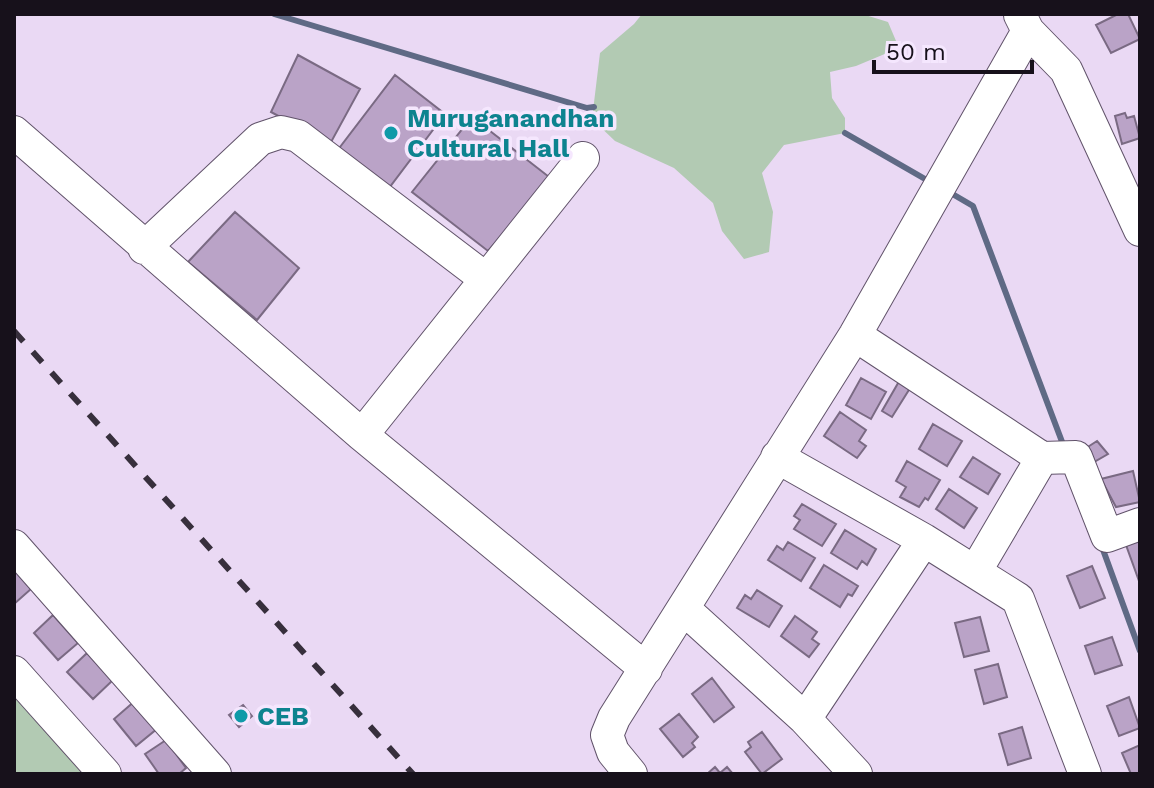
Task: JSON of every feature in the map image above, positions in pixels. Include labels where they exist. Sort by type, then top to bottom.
[{"type":"street","points":[[631,774],[613,752],[607,735],[614,718],[855,335],[1024,22],[1066,70],[1140,230]]},
{"type":"street","points":[[14,132],[362,435],[646,669]]},
{"type":"street","points":[[144,248],[260,139],[281,132],[298,136],[486,279]]},
{"type":"street","points":[[362,435],[583,158]]},
{"type":"street","points":[[855,335],[1042,458],[1076,457],[1107,536],[1140,524]]},
{"type":"street","points":[[777,457],[924,540],[1018,599],[1085,774]]},
{"type":"street","points":[[975,572],[1042,458]]},
{"type":"street","points":[[805,719],[924,540]]},
{"type":"street","points":[[14,546],[215,774]]},
{"type":"street","points":[[684,609],[805,719],[856,774]]},
{"type":"street","points":[[14,672],[105,774]]},
{"type":"green space","points":[[642,14],[862,14],[888,22],[899,48],[856,66],[830,72],[832,98],[845,118],[845,133],[784,145],[762,173],[773,212],[769,252],[744,259],[722,231],[713,203],[674,168],[615,141],[592,119],[600,53]]},
{"type":"green space","points":[[14,688],[88,774],[14,774]]},
{"type":"building","points":[[1118,14],[1128,14],[1140,39],[1111,53],[1096,25]]},
{"type":"building","points":[[298,55],[360,89],[330,144],[271,112]]},
{"type":"building","name":"Muruganandhan Cultural Hall","points":[[395,75],[445,114],[389,188],[337,151]]},
{"type":"building","points":[[1125,113],[1127,118],[1134,116],[1140,138],[1122,144],[1115,116]]},
{"type":"building","points":[[472,117],[553,180],[488,251],[412,192]]},
{"type":"building","points":[[235,212],[299,268],[257,320],[188,262]]},
{"type":"building","points":[[861,378],[886,392],[871,419],[846,405]]},
{"type":"building","points":[[901,378],[912,385],[892,417],[882,411]]},
{"type":"building","points":[[840,412],[866,430],[859,441],[866,446],[857,458],[824,436]]},
{"type":"building","points":[[933,424],[962,441],[947,466],[919,449]]},
{"type":"building","points":[[1097,441],[1108,454],[1087,466],[1080,452]]},
{"type":"building","points":[[973,457],[1000,474],[988,494],[960,477]]},
{"type":"building","points":[[907,461],[940,480],[928,500],[925,498],[919,507],[900,497],[906,487],[896,481]]},
{"type":"building","points":[[1133,471],[1140,502],[1116,507],[1101,479]]},
{"type":"building","points":[[949,489],[977,508],[964,528],[936,509]]},
{"type":"building","points":[[802,504],[836,524],[822,546],[794,529],[800,520],[794,516]]},
{"type":"building","points":[[845,530],[876,549],[867,565],[862,561],[857,569],[831,553]]},
{"type":"building","points":[[1140,539],[1140,580],[1139,581],[1126,545]]},
{"type":"building","points":[[788,542],[815,558],[801,581],[768,560],[777,546],[783,550]]},
{"type":"building","points":[[824,565],[858,586],[840,607],[810,588]]},
{"type":"building","points":[[1092,566],[1105,598],[1080,608],[1067,576]]},
{"type":"building","points":[[14,569],[31,589],[14,604]]},
{"type":"building","points":[[757,590],[782,606],[769,627],[737,608],[745,595],[751,599]]},
{"type":"building","points":[[53,615],[78,643],[58,660],[34,633]]},
{"type":"building","points":[[795,616],[817,632],[812,639],[819,644],[809,657],[781,636]]},
{"type":"building","points":[[980,617],[989,651],[964,657],[955,623]]},
{"type":"building","points":[[1112,637],[1122,665],[1095,674],[1085,646]]},
{"type":"building","points":[[87,653],[113,680],[93,699],[67,672]]},
{"type":"building","points":[[998,664],[1007,697],[984,704],[975,670]]},
{"type":"building","points":[[712,678],[734,707],[714,722],[692,694]]},
{"type":"building","points":[[1129,697],[1140,728],[1119,736],[1107,706]]},
{"type":"building","points":[[136,700],[158,728],[136,746],[114,719]]},
{"type":"building","name":"CEB","points":[[243,705],[252,716],[239,727],[229,715]]},
{"type":"building","points":[[679,714],[698,737],[692,743],[695,747],[683,757],[660,729]]},
{"type":"building","points":[[1022,727],[1031,758],[1008,765],[999,734]]},
{"type":"building","points":[[762,732],[782,759],[762,774],[745,752],[751,747],[748,742]]},
{"type":"building","points":[[166,740],[186,768],[179,774],[159,774],[145,754]]},
{"type":"building","points":[[1140,745],[1140,774],[1131,774],[1122,753]]},
{"type":"building","points":[[715,767],[720,773],[727,767],[733,774],[707,774]]},
{"type":"waterway","points":[[274,14],[587,108],[594,107]]},
{"type":"waterway","points":[[845,133],[932,183]]},
{"type":"waterway","points":[[949,192],[973,206],[1064,447]]},
{"type":"waterway","points":[[1102,547],[1140,651]]},
{"type":"railway","points":[[14,331],[413,774]]},
{"type":"place","name":"Muruganandhan Cultural Hall","points":[[391,133]]},
{"type":"place","name":"CEB","points":[[241,716]]}]
